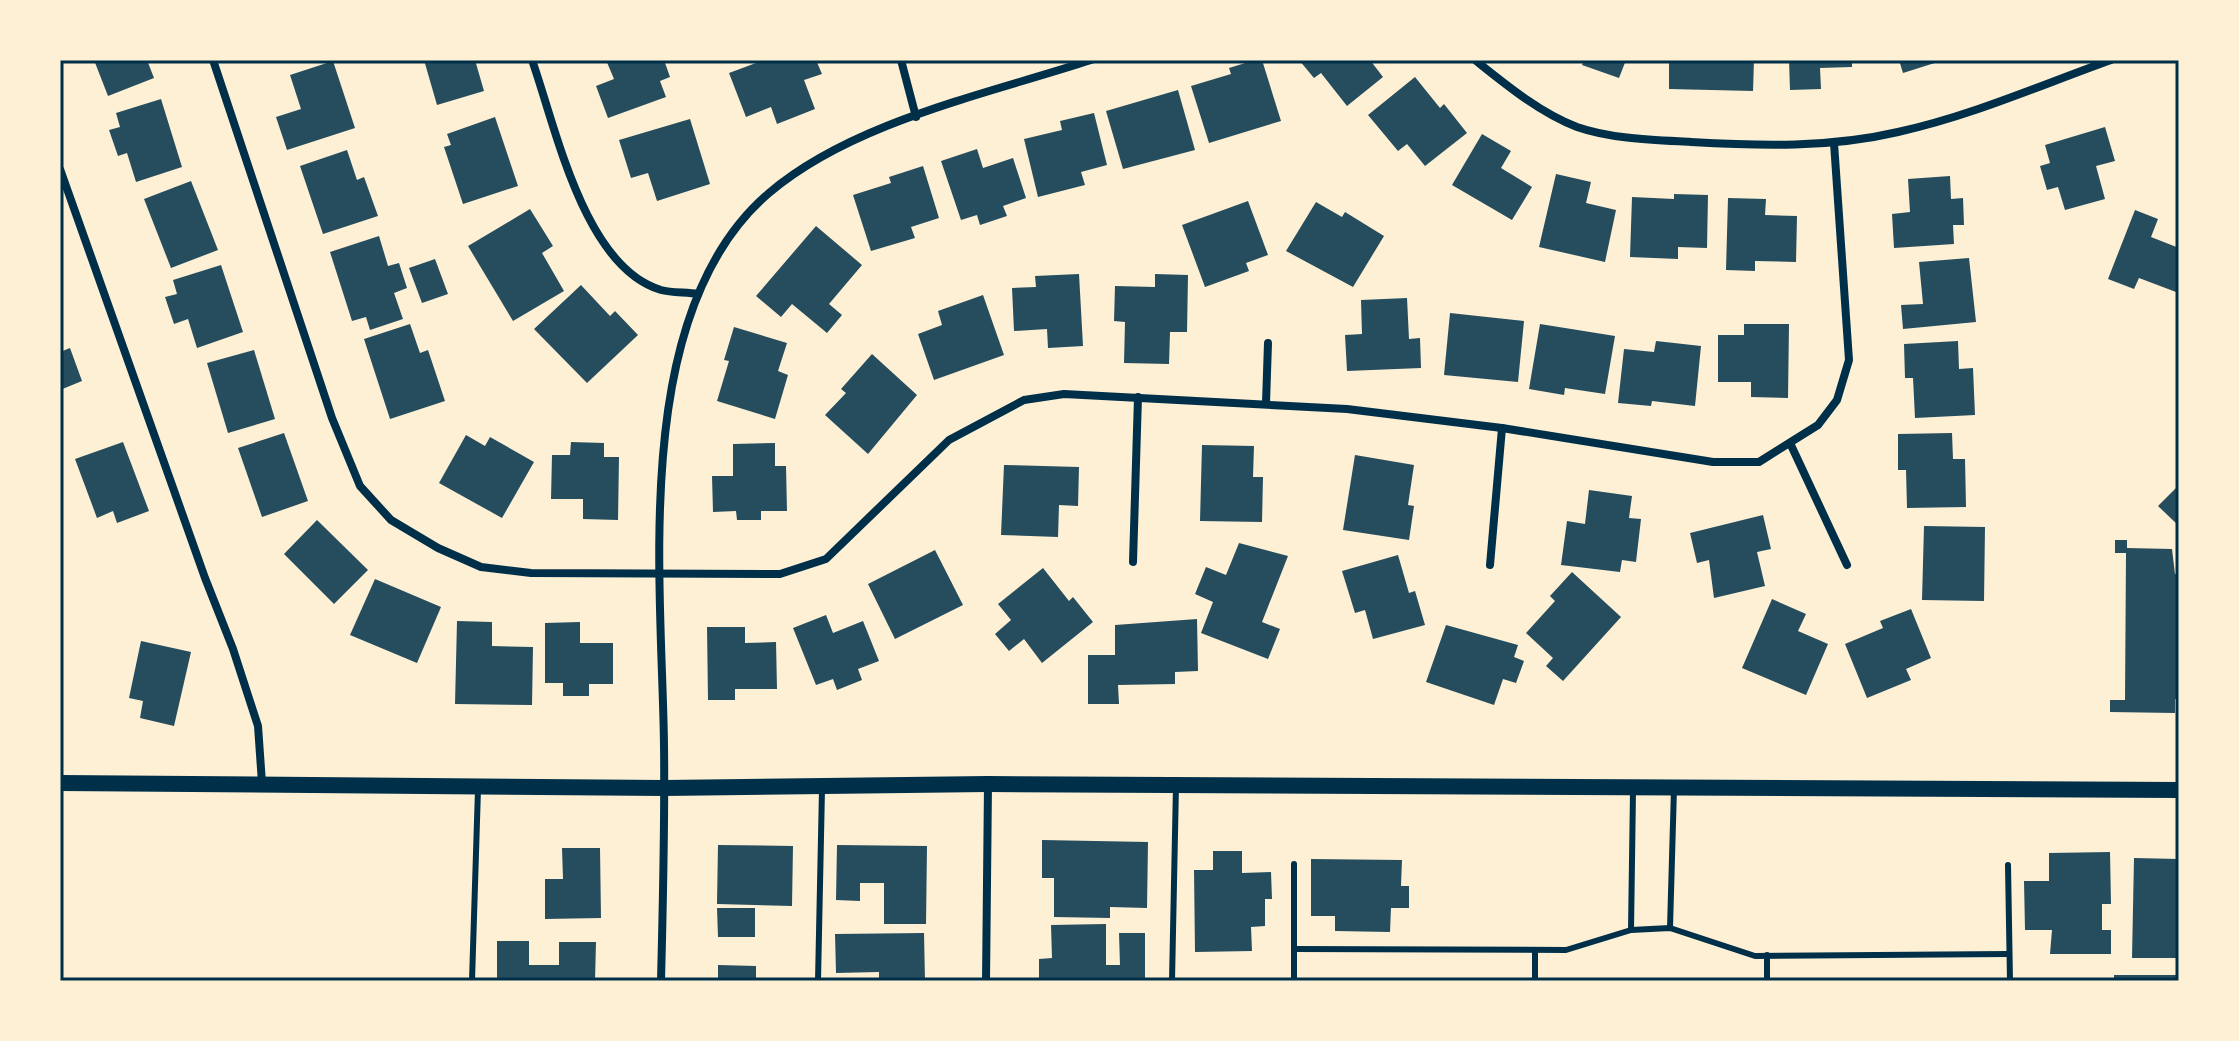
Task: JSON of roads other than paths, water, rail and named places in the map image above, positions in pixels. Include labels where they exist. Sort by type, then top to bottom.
[{"type":"main road","points":[[60,783],[664,788],[988,784],[2179,790]]},
{"type":"street","points":[[213,60],[332,418],[360,486],[391,520],[438,548],[481,567],[531,573],[659,576],[780,574],[826,559],[949,440],[1024,400],[1064,394],[1266,403],[1502,428],[1713,462],[1759,462],[1818,425],[1837,400],[1849,360],[1834,143]]},
{"type":"street","points":[[532,60],[580,200],[599,240],[627,271],[661,290],[698,294]]},
{"type":"street","points":[[901,60],[916,117]]},
{"type":"street","points":[[661,981],[664,788],[659,576],[670,401],[680,348],[698,294],[714,263],[767,195],[804,167],[854,139],[1091,60]]},
{"type":"street","points":[[1475,60],[1512,90],[1577,127],[1648,139],[1751,145],[1834,143],[1897,133],[1962,114],[2111,60]]},
{"type":"street","points":[[60,169],[233,649],[258,726],[262,783]]},
{"type":"street","points":[[1266,403],[1268,343]]},
{"type":"street","points":[[1133,562],[1138,397]]},
{"type":"street","points":[[1490,565],[1502,428]]},
{"type":"street","points":[[1790,443],[1847,565]]},
{"type":"street","points":[[986,981],[988,784]]},
{"type":"lane","points":[[1172,981],[1176,785]]},
{"type":"lane","points":[[472,981],[478,786]]},
{"type":"lane","points":[[818,981],[822,787]]},
{"type":"lane","points":[[1631,930],[1633,787]]},
{"type":"lane","points":[[1670,928],[1674,788]]},
{"type":"lane","points":[[1294,864],[1294,981]]},
{"type":"lane","points":[[2008,865],[2010,981]]},
{"type":"lane","points":[[1294,949],[1566,950],[1631,930],[1670,928],[1755,956],[2008,954]]},
{"type":"lane","points":[[1535,950],[1535,981]]},
{"type":"lane","points":[[1767,955],[1767,981]]}]
